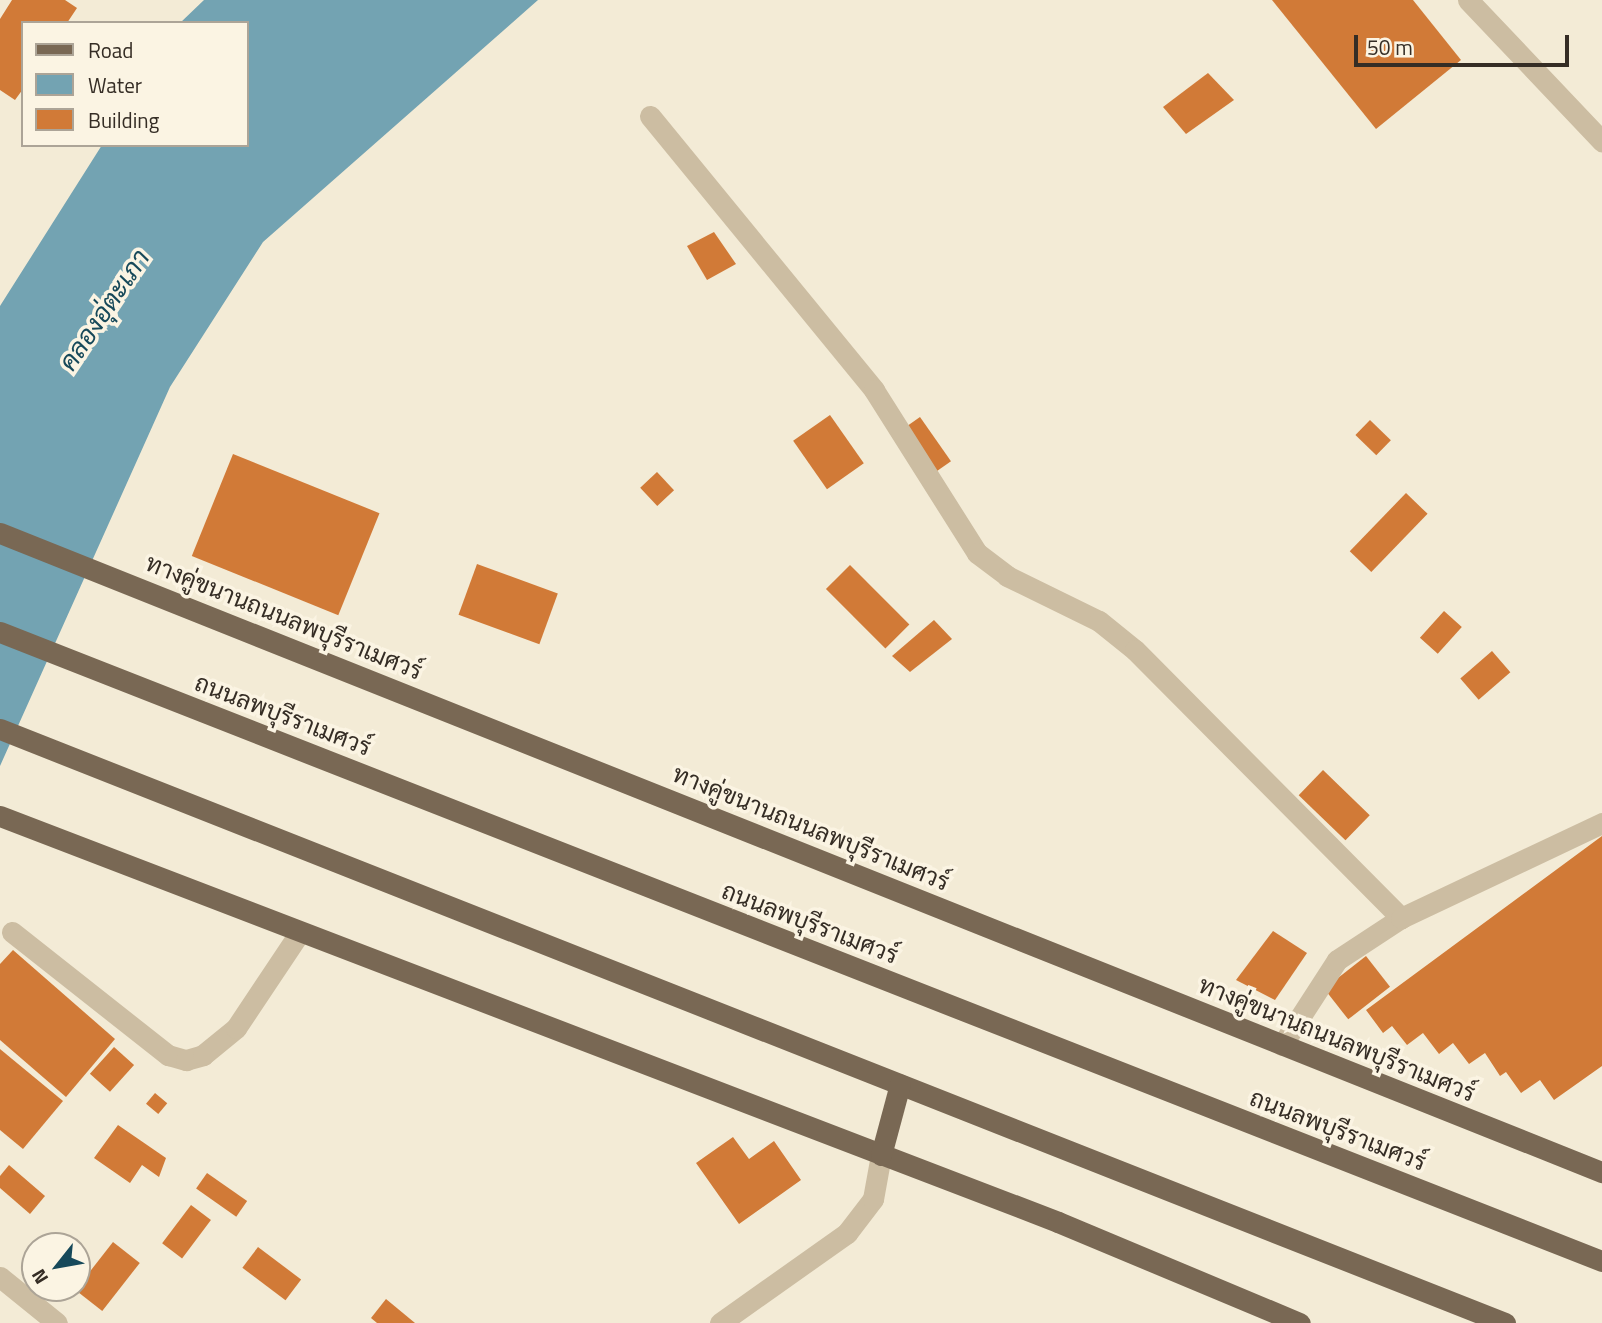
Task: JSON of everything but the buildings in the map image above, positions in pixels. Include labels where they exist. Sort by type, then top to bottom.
[{"type":"main road","name":"ทางคู่ขนานถนนลพบุรีราเมศวร์","points":[[0,533],[1602,1172]]},
{"type":"main road","name":"ถนนลพบุรีราเมศวร์","points":[[0,632],[1602,1261]]},
{"type":"main road","points":[[0,729],[1505,1323]]},
{"type":"main road","points":[[0,816],[1058,1222],[1300,1323]]},
{"type":"main road","points":[[881,1155],[900,1084]]},
{"type":"street","points":[[1468,0],[1602,141]]},
{"type":"street","points":[[650,116],[874,390],[977,553],[1007,576],[1099,621],[1135,650],[1402,918]]},
{"type":"street","points":[[1282,1045],[1337,960],[1402,918],[1602,823]]},
{"type":"street","points":[[12,932],[168,1055],[186,1060],[203,1055],[236,1028],[300,932]]},
{"type":"street","points":[[720,1323],[847,1233],[873,1199],[881,1155]]},
{"type":"street","points":[[0,1277],[57,1323]]},
{"type":"water","name":"คลองอุ่ตะเภา","points":[[204,0],[538,0],[263,242],[170,387],[0,766],[0,306],[101,147],[248,147],[248,21],[182,21]]}]
